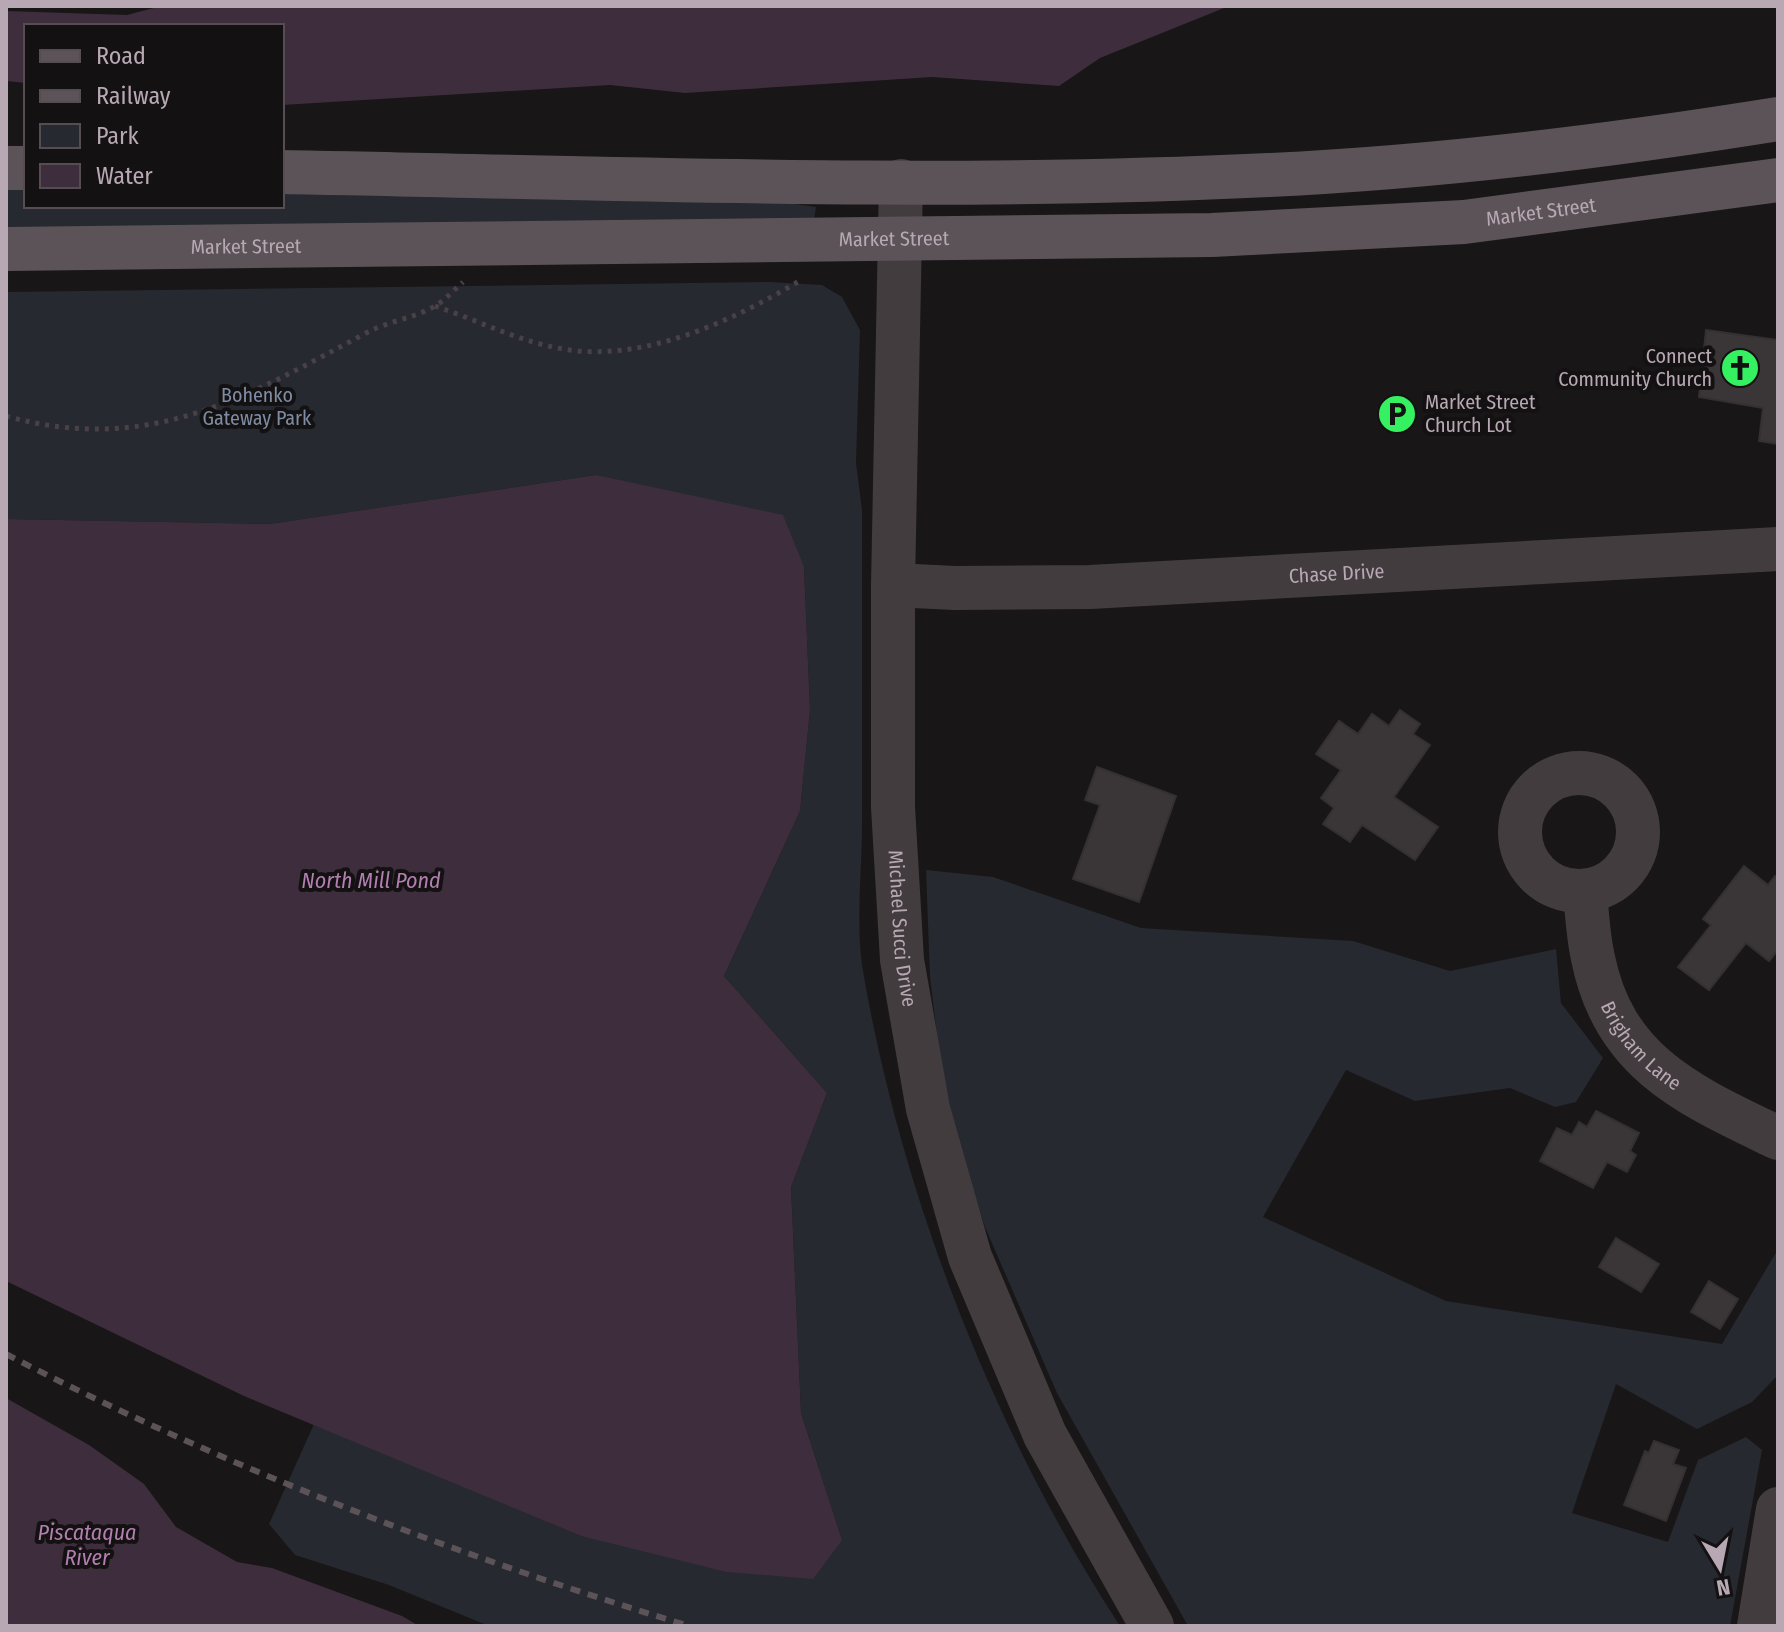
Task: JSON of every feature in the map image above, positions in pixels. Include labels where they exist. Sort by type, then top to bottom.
[{"type":"main road","points":[[284,172],[901,181],[1208,177],[1384,168],[1778,119]]},
{"type":"main road","name":"Market Street","points":[[6,249],[589,241],[1110,239],[1464,222],[1778,180]]},
{"type":"street","name":"Michael Succi Drive","points":[[901,181],[893,585],[893,807],[902,960],[928,1109],[970,1257],[1045,1435],[1152,1626]]},
{"type":"street","name":"Chase Drive","points":[[893,585],[1090,587],[1778,549]]},
{"type":"street","name":"Brigham Lane","points":[[1585,891],[1593,958],[1603,995],[1621,1029],[1645,1059],[1674,1085],[1778,1138]]},
{"type":"street","points":[[1759,1626],[1778,1509]]},
{"type":"path","points":[[435,306],[562,349],[616,351],[688,333],[731,317],[805,277]]},
{"type":"path","points":[[6,416],[45,425],[119,429],[192,416],[262,388],[387,322],[435,306],[467,279]]},
{"type":"green space","points":[[6,186],[24,187],[24,208],[284,208],[284,190],[780,202],[816,207],[814,220],[6,231]]},
{"type":"green space","name":"Bohenko Gateway Park","points":[[771,282],[822,285],[842,297],[860,330],[856,463],[862,510],[860,948],[879,1051],[901,1137],[958,1309],[993,1392],[1074,1552],[1120,1626],[489,1626],[389,1585],[295,1555],[269,1524],[314,1424],[581,1536],[842,1540],[801,1413],[791,1187],[827,1093],[724,976],[800,811],[810,710],[804,567],[596,475],[270,524],[6,519],[6,292]]},
{"type":"green space","points":[[926,870],[993,877],[1141,928],[1353,941],[1450,971],[1556,949],[1561,1003],[1603,1058],[1576,1102],[1555,1107],[1510,1088],[1415,1101],[1346,1070],[1263,1217],[1446,1301],[1722,1344],[1778,1249],[1778,1375],[1752,1402],[1697,1429],[1616,1384],[1572,1513],[1668,1542],[1698,1460],[1746,1437],[1762,1450],[1730,1626],[1188,1626],[1057,1393],[985,1227],[946,1109],[930,977]]},
{"type":"water","points":[[161,6],[1229,6],[1100,58],[1059,86],[932,77],[685,93],[610,85],[284,105],[284,24],[24,24],[24,83],[6,81],[6,11],[127,15]]},
{"type":"water","name":"North Mill Pond","points":[[596,475],[783,515],[804,567],[810,710],[800,811],[724,976],[827,1093],[791,1187],[801,1413],[842,1540],[813,1579],[727,1572],[581,1536],[244,1396],[6,1281],[6,519],[270,524]]},
{"type":"water","name":"Piscataqua River","points":[[6,1398],[89,1445],[144,1484],[176,1527],[237,1562],[272,1568],[402,1616],[419,1626],[6,1626]]},
{"type":"building","name":"Connect Community Church","points":[[1706,330],[1778,340],[1778,444],[1759,441],[1763,408],[1699,397]]},
{"type":"building","points":[[1400,710],[1420,724],[1413,734],[1430,745],[1394,797],[1438,827],[1415,860],[1362,825],[1350,842],[1323,824],[1334,808],[1321,798],[1341,770],[1316,754],[1339,721],[1358,734],[1372,714],[1389,726]]},
{"type":"building","points":[[1097,767],[1176,796],[1139,902],[1073,879],[1100,805],[1085,800]]},
{"type":"building","points":[[1744,866],[1768,885],[1775,876],[1778,879],[1778,950],[1769,961],[1746,943],[1709,990],[1678,967],[1711,925],[1703,919]]},
{"type":"building","points":[[1596,1111],[1639,1133],[1630,1151],[1636,1155],[1627,1172],[1607,1162],[1593,1188],[1540,1161],[1557,1128],[1572,1135],[1579,1122],[1587,1127]]},
{"type":"building","points":[[1616,1238],[1659,1264],[1641,1292],[1599,1267]]},
{"type":"building","points":[[1709,1281],[1738,1299],[1720,1329],[1691,1312]]},
{"type":"building","points":[[1654,1441],[1679,1450],[1673,1464],[1686,1468],[1666,1521],[1624,1505],[1645,1451],[1649,1453]]},
{"type":"railway","points":[[6,1354],[171,1434],[341,1506],[427,1539],[689,1626]]},
{"type":"place","name":"Connect Community Church","points":[[1740,368]]},
{"type":"place","name":"Market Street Church Lot","points":[[1397,414]]}]
